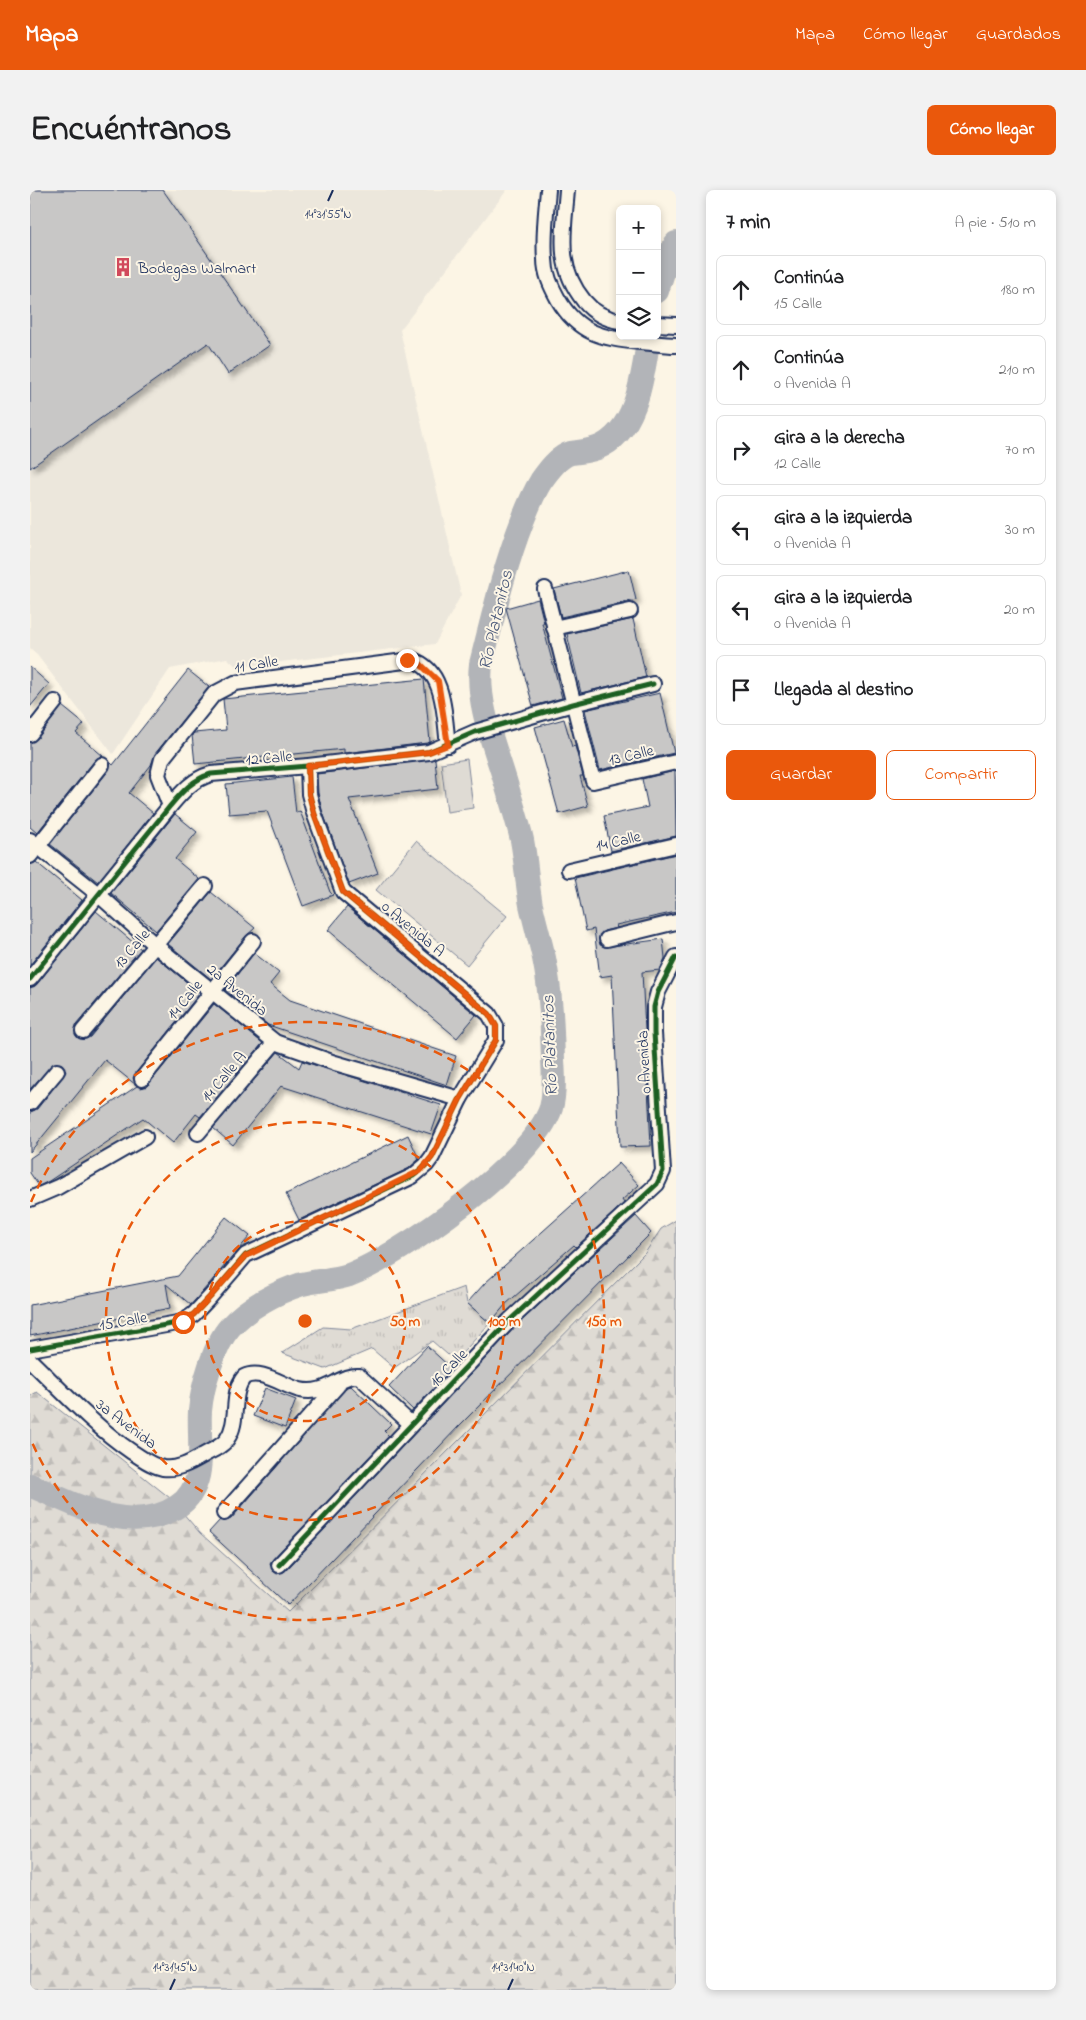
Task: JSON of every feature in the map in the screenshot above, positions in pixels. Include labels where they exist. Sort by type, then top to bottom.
[{"type":"street","points":[[548,190],[544,231],[544,261],[550,285],[563,308],[579,325],[595,334],[612,340],[674,345]]},
{"type":"street","points":[[567,190],[563,244],[565,268],[572,287],[588,306],[608,320],[616,321]]},
{"type":"street","points":[[661,324],[675,325]]},
{"type":"street","points":[[545,589],[573,704]]},
{"type":"street","points":[[554,628],[630,611]]},
{"type":"street","name":"11 Calle","points":[[170,806],[158,775],[162,759],[207,701],[219,690],[235,683],[407,660],[417,661],[438,681],[448,745]]},
{"type":"street","name":"12 Calle","points":[[30,978],[170,806],[191,784],[206,776],[429,752],[475,732],[573,704],[653,684]]},
{"type":"street","points":[[30,734],[55,702]]},
{"type":"street","name":"13 Calle","points":[[573,704],[593,781],[676,762]]},
{"type":"street","points":[[33,847],[102,765]]},
{"type":"street","name":"0 Avenida A","points":[[308,766],[309,794],[314,813],[343,892],[475,1001],[489,1014],[496,1026],[496,1040],[460,1099]]},
{"type":"street","name":"14 Calle","points":[[569,870],[676,845]]},
{"type":"street","name":"2a Avenida","points":[[33,847],[99,895],[156,946],[275,1042],[335,1063],[460,1099]]},
{"type":"street","name":"13 Calle","points":[[83,1031],[205,886]]},
{"type":"street","points":[[607,939],[676,922]]},
{"type":"street","name":"14 Calle","points":[[142,1079],[253,941]]},
{"type":"street","name":"0 Avenida","points":[[663,1171],[654,1007],[658,992],[676,957]]},
{"type":"street","name":"14 Calle A","points":[[198,1133],[275,1042]]},
{"type":"street","points":[[30,1103],[57,1071]]},
{"type":"street","name":"15 Calle","points":[[30,1349],[183,1322],[210,1297],[246,1256],[420,1171],[432,1157],[460,1099]]},
{"type":"street","points":[[30,1199],[58,1187],[145,1138]]},
{"type":"street","name":"16 Calle","points":[[279,1565],[510,1320],[657,1184],[663,1171]]},
{"type":"street","name":"3a Avenida","points":[[30,1360],[79,1409],[120,1444],[150,1463],[162,1468],[172,1468],[191,1462],[215,1449],[227,1439],[232,1428],[238,1389],[244,1377],[251,1374],[307,1391],[320,1390],[354,1376],[361,1378],[411,1424]]},
{"type":"street","points":[[224,1513],[342,1380]]},
{"type":"shaded area","points":[[30,190],[507,190],[400,330],[461,595],[435,644],[237,667],[227,658],[170,669],[113,754],[37,655],[30,649]]},
{"type":"green space","points":[[467,759],[473,808],[447,812],[441,763]]},
{"type":"green space","points":[[416,841],[507,916],[467,965],[376,890]]},
{"type":"green space","points":[[676,1220],[676,1990],[30,1990],[30,1396],[37,1392],[170,1498],[200,1533],[288,1612],[645,1253],[661,1229]]},
{"type":"green space","points":[[464,1287],[467,1303],[490,1323],[455,1361],[432,1341],[394,1368],[372,1349],[325,1369],[282,1353],[323,1327],[351,1329]]},
{"type":"building","name":"Bodegas Walmart","points":[[30,190],[163,190],[270,345],[228,374],[208,343],[30,468]]},
{"type":"building","points":[[629,570],[636,600],[561,617],[554,589]]},
{"type":"building","points":[[538,599],[544,623],[542,623],[562,698],[533,706],[506,608]]},
{"type":"building","points":[[633,619],[646,677],[581,693],[567,634]]},
{"type":"building","points":[[30,667],[49,684],[30,707]]},
{"type":"building","points":[[188,670],[209,687],[155,754],[151,765],[129,793],[153,813],[98,882],[50,844],[109,770],[110,762],[113,765]]},
{"type":"building","points":[[424,679],[430,742],[344,753],[344,749],[195,764],[192,735],[194,733],[226,730],[223,699]]},
{"type":"building","points":[[660,693],[674,753],[600,770],[585,710]]},
{"type":"building","points":[[62,706],[84,724],[76,733],[103,756],[95,760],[37,833],[30,827],[30,743],[37,739]]},
{"type":"building","points":[[564,719],[572,747],[575,746],[588,806],[559,814],[535,727]]},
{"type":"building","points":[[435,759],[438,789],[349,799],[378,873],[349,884],[322,810],[318,793],[317,774]]},
{"type":"building","points":[[675,771],[676,836],[611,851],[604,816],[648,807],[642,779]]},
{"type":"building","points":[[292,777],[296,813],[300,811],[330,892],[333,895],[303,906],[267,811],[229,814],[226,784]]},
{"type":"building","points":[[175,814],[197,832],[175,859],[199,879],[156,931],[111,893]]},
{"type":"building","points":[[676,854],[676,912],[616,925],[617,928],[604,931],[599,937],[600,945],[605,947],[663,939],[665,958],[660,970],[642,972],[651,1146],[620,1147],[612,975],[600,977],[594,929],[586,931],[575,878]]},
{"type":"building","points":[[36,862],[82,900],[30,965],[30,865]]},
{"type":"building","points":[[211,892],[255,928],[246,936],[211,979],[168,944]]},
{"type":"building","points":[[347,907],[476,1015],[457,1038],[328,930]]},
{"type":"building","points":[[96,911],[141,949],[76,1025],[75,1034],[78,1038],[86,1039],[90,1037],[156,957],[200,993],[135,1074],[133,1078],[136,1085],[105,1060],[30,1152],[30,1112],[37,1109],[66,1072],[62,1064],[54,1063],[30,1089],[30,988],[37,984]]},
{"type":"building","points":[[254,953],[279,973],[270,984],[290,1000],[456,1056],[447,1085],[268,1025],[225,990]]},
{"type":"building","points":[[214,1004],[263,1043],[200,1117],[196,1114],[173,1143],[143,1118],[39,1186],[30,1173],[30,1158],[137,1086],[141,1088],[148,1085]]},
{"type":"building","points":[[278,1052],[299,1068],[302,1061],[441,1105],[431,1134],[281,1086],[233,1145],[213,1128]]},
{"type":"building","points":[[408,1135],[419,1159],[408,1169],[299,1220],[286,1194]]},
{"type":"building","points":[[619,1163],[639,1185],[622,1200],[624,1203],[576,1247],[574,1245],[506,1304],[490,1323],[467,1303],[485,1283]]},
{"type":"building","points":[[636,1216],[651,1233],[460,1425],[288,1605],[209,1532],[220,1520],[226,1521],[231,1519],[346,1387],[351,1386],[391,1424],[384,1431],[389,1436],[270,1563],[273,1571],[277,1574],[285,1571],[516,1326]]},
{"type":"building","points":[[226,1217],[250,1236],[191,1305],[166,1284],[170,1308],[30,1336],[30,1305],[178,1276]]},
{"type":"building","points":[[427,1346],[452,1369],[413,1410],[389,1387]]},
{"type":"building","points":[[265,1388],[296,1400],[285,1428],[253,1416]]},
{"type":"waterway","name":"Río Platanitos","points":[[661,279],[668,257],[676,243]]},
{"type":"waterway","name":"Río Platanitos","points":[[30,1485],[84,1508],[123,1518],[142,1518],[160,1515],[178,1506],[188,1497],[198,1475],[200,1463],[200,1411],[203,1390],[214,1355],[230,1327],[245,1313],[283,1291],[302,1284],[349,1275],[400,1248],[431,1228],[493,1179],[519,1154],[539,1130],[551,1108],[554,1090],[552,1022],[544,958],[531,905],[522,840],[484,711],[480,680],[481,664],[510,557],[535,491],[554,464],[562,457],[571,453],[597,448],[611,440],[622,429],[636,400],[648,340]]},
{"type":"cycle path","points":[[30,979],[170,806],[188,787],[205,776],[429,752],[475,732],[573,704],[653,684]]},
{"type":"cycle path","points":[[30,1349],[183,1322],[194,1314],[210,1297],[246,1255],[413,1176],[432,1157],[460,1099],[496,1040],[496,1026],[489,1014],[343,892],[314,813],[309,794],[308,766]]},
{"type":"cycle path","points":[[279,1565],[510,1320],[657,1184],[663,1171],[654,1007],[658,992],[676,957]]},
{"type":"place","name":"Bodegas Walmart","points":[[123,267]]},
{"type":"route","points":[[183,1322],[194,1314],[246,1256],[420,1171],[432,1157],[460,1099],[496,1040],[496,1026],[489,1014],[343,892],[325,845],[309,794],[308,766],[429,752],[448,745],[438,681],[417,661],[407,660]]}]
